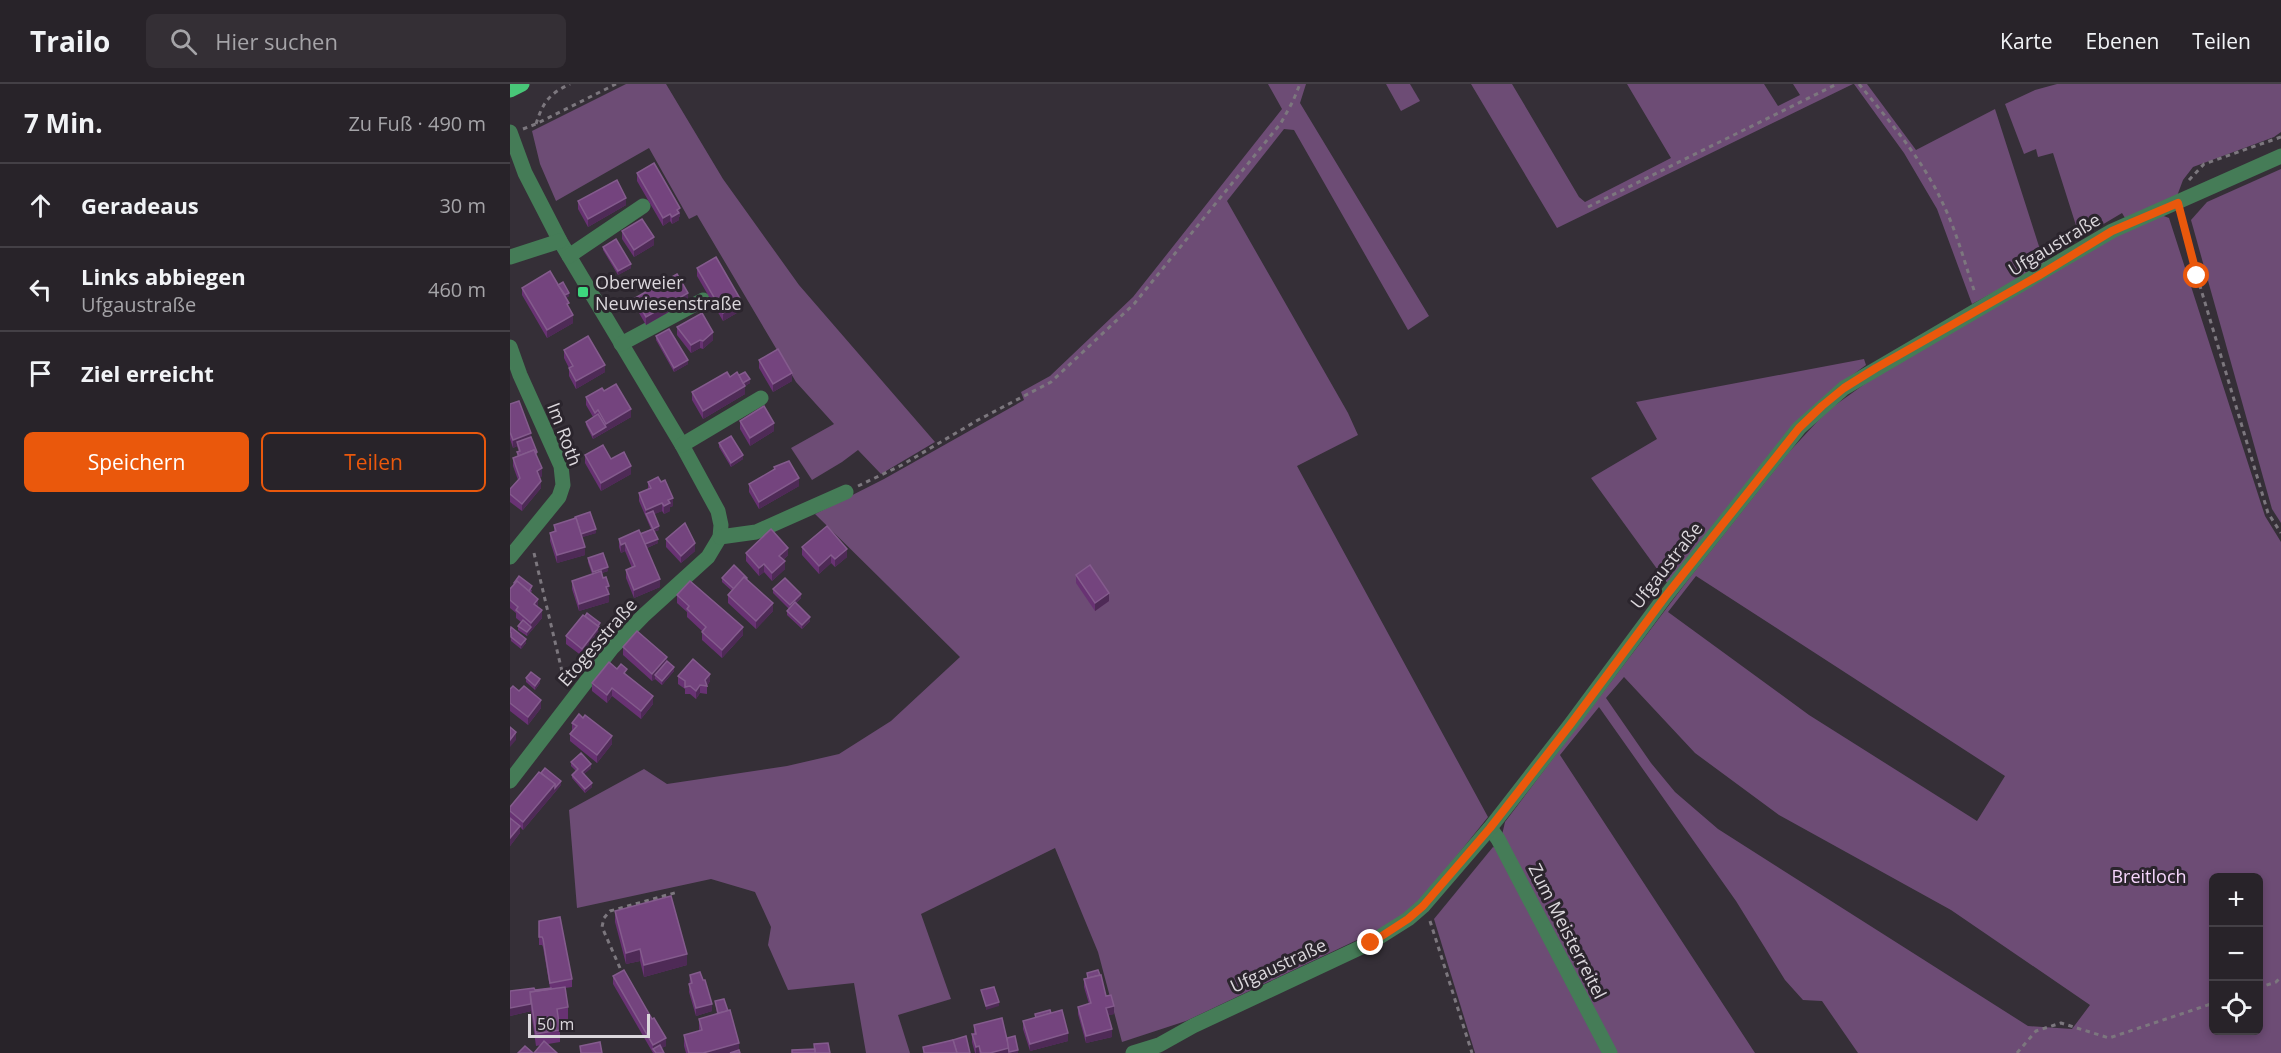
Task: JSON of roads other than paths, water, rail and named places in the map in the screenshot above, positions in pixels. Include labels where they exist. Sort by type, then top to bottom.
[{"type":"main road","points":[[510,90],[522,84]]},
{"type":"street","points":[[510,132],[525,173],[569,256],[682,445],[718,511],[721,525],[720,537],[756,532],[846,492]]},
{"type":"street","name":"Ufgaustraße","points":[[1133,1053],[1159,1045],[1371,943],[1408,919],[1423,906],[1490,828],[1665,597],[1799,428],[1844,388],[2112,231],[2281,156]]},
{"type":"street","points":[[569,256],[643,206]]},
{"type":"street","points":[[510,257],[561,241]]},
{"type":"street","points":[[621,344],[703,300]]},
{"type":"street","name":"Im Roth","points":[[510,347],[515,379],[561,466],[562,485],[559,497],[510,557]]},
{"type":"street","points":[[682,445],[761,398]]},
{"type":"street","name":"Etogesstraße","points":[[510,781],[612,648],[643,616],[708,557],[720,537]]},
{"type":"street","name":"Zum Meisterreitel","points":[[1490,828],[1498,839],[1610,1053]]},
{"type":"place","name":"Oberweier Neuwiesenstraße","points":[[583,292]]},
{"type":"park label","name":"Breitloch","points":[[2149,876]]}]
